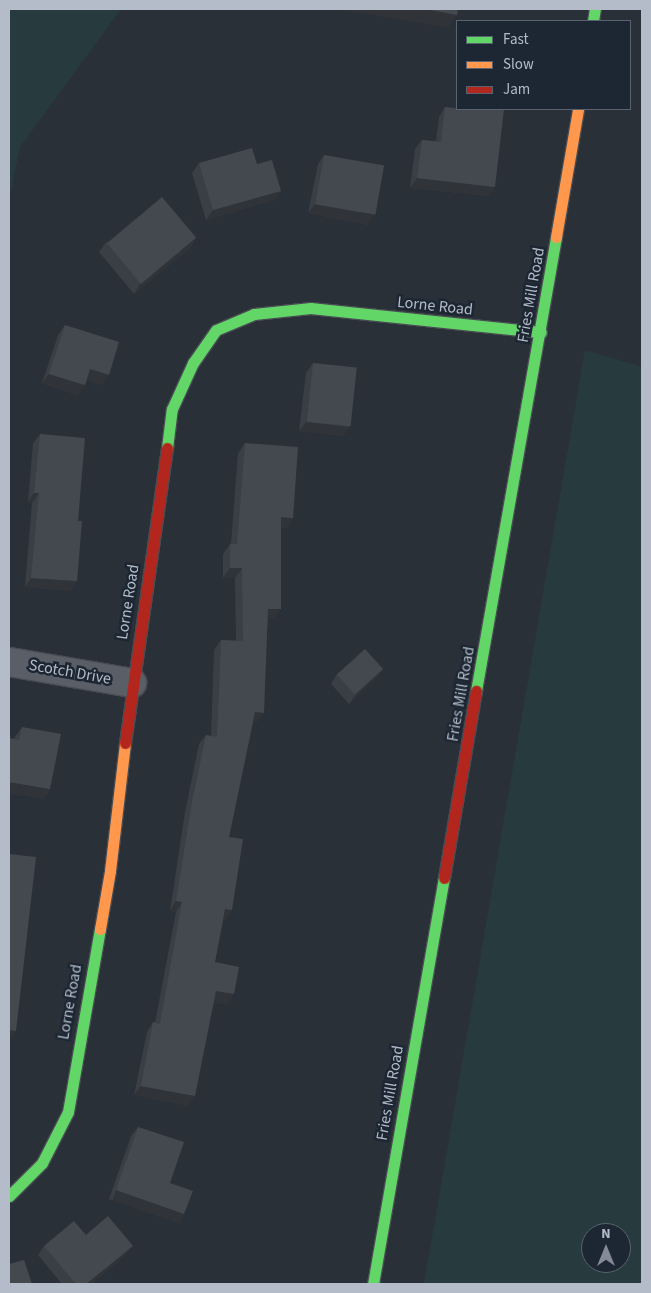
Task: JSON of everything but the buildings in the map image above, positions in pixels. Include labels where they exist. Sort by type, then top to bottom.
[{"type":"street","name":"Fries Mill Road","points":[[373,1284],[541,332],[578,110]]},
{"type":"street","name":"Lorne Road","points":[[9,1196],[42,1163],[68,1112],[110,871],[132,683],[164,476],[172,409],[193,363],[216,330],[254,314],[311,308],[541,332]]},
{"type":"street","name":"Scotch Drive","points":[[9,662],[132,683]]},
{"type":"green space","points":[[9,9],[121,9],[20,147],[9,200]]},
{"type":"green space","points":[[585,350],[642,367],[642,1284],[424,1284]]},
{"type":"traffic: fast","points":[[593,20],[595,9]]},
{"type":"traffic: fast","points":[[476,691],[556,237]]},
{"type":"traffic: fast","points":[[167,448],[172,409],[193,363],[216,330],[254,314],[311,308],[541,332]]},
{"type":"traffic: fast","points":[[373,1284],[444,878]]},
{"type":"traffic: fast","points":[[9,1196],[42,1163],[68,1112],[100,929]]},
{"type":"traffic: slow","points":[[556,237],[578,110]]},
{"type":"traffic: slow","points":[[100,929],[110,871],[125,743]]},
{"type":"traffic: jam","points":[[125,743],[167,448]]},
{"type":"traffic: jam","points":[[444,878],[476,691]]}]
